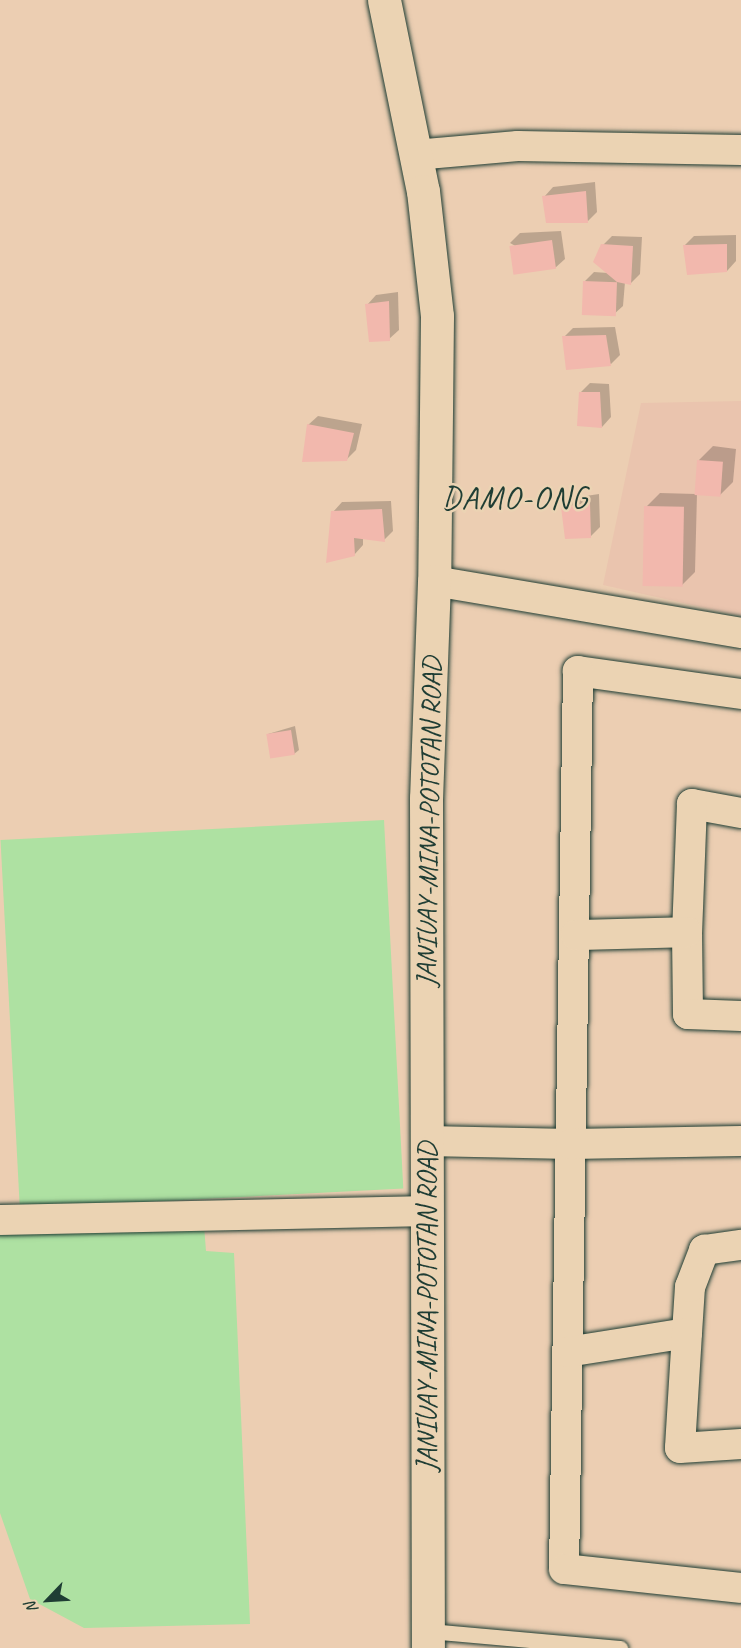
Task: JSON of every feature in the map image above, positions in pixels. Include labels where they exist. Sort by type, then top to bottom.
[{"type":"main road","name":"JANIUAY-MINA-POTOTAN ROAD","points":[[384,0],[430,236],[437,316],[434,581],[426,798],[428,1640]]},
{"type":"street","points":[[415,155],[518,146],[741,150]]},
{"type":"street","points":[[434,581],[741,633]]},
{"type":"street","points":[[741,694],[578,671],[576,935],[564,1569],[741,1588]]},
{"type":"street","points":[[741,813],[692,804],[687,932],[688,1014],[741,1016]]},
{"type":"street","points":[[576,935],[687,932]]},
{"type":"street","points":[[427,1141],[571,1144],[741,1141]]},
{"type":"street","points":[[0,1220],[427,1211]]},
{"type":"street","points":[[741,1245],[704,1250],[690,1287],[680,1448],[741,1444]]},
{"type":"street","points":[[567,1352],[687,1333]]},
{"type":"lane","points":[[428,1640],[620,1648]]},
{"type":"shaded area","points":[[741,401],[741,616],[603,585],[641,403]]},
{"type":"green space","points":[[384,820],[403,1188],[20,1209],[1,840]]},
{"type":"green space","points":[[204,1225],[206,1251],[234,1253],[250,1624],[84,1628],[30,1599],[0,1513],[0,1228]]},
{"type":"building","points":[[586,191],[588,223],[546,223],[542,196]]},
{"type":"building","points":[[552,240],[556,269],[513,275],[509,246]]},
{"type":"building","points":[[601,244],[633,246],[631,285],[617,282],[593,262]]},
{"type":"building","points":[[727,244],[727,272],[687,275],[683,245]]},
{"type":"building","points":[[583,281],[617,282],[616,316],[582,315]]},
{"type":"building","points":[[389,301],[390,341],[369,342],[365,304]]},
{"type":"building","points":[[606,335],[611,366],[566,370],[562,336]]},
{"type":"building","points":[[579,392],[600,392],[602,428],[577,426]]},
{"type":"building","points":[[307,424],[354,433],[347,461],[302,462]]},
{"type":"building","points":[[697,460],[723,462],[720,497],[695,495]]},
{"type":"building","points":[[590,503],[591,538],[565,539],[561,507]]},
{"type":"building","points":[[644,506],[684,507],[683,587],[643,586]]},
{"type":"building","points":[[382,509],[385,542],[354,538],[355,556],[326,563],[331,511]]},
{"type":"building","points":[[291,730],[295,755],[270,759],[266,734]]},
{"type":"district","name":"DAMO-ONG","points":[[515,498]]}]
